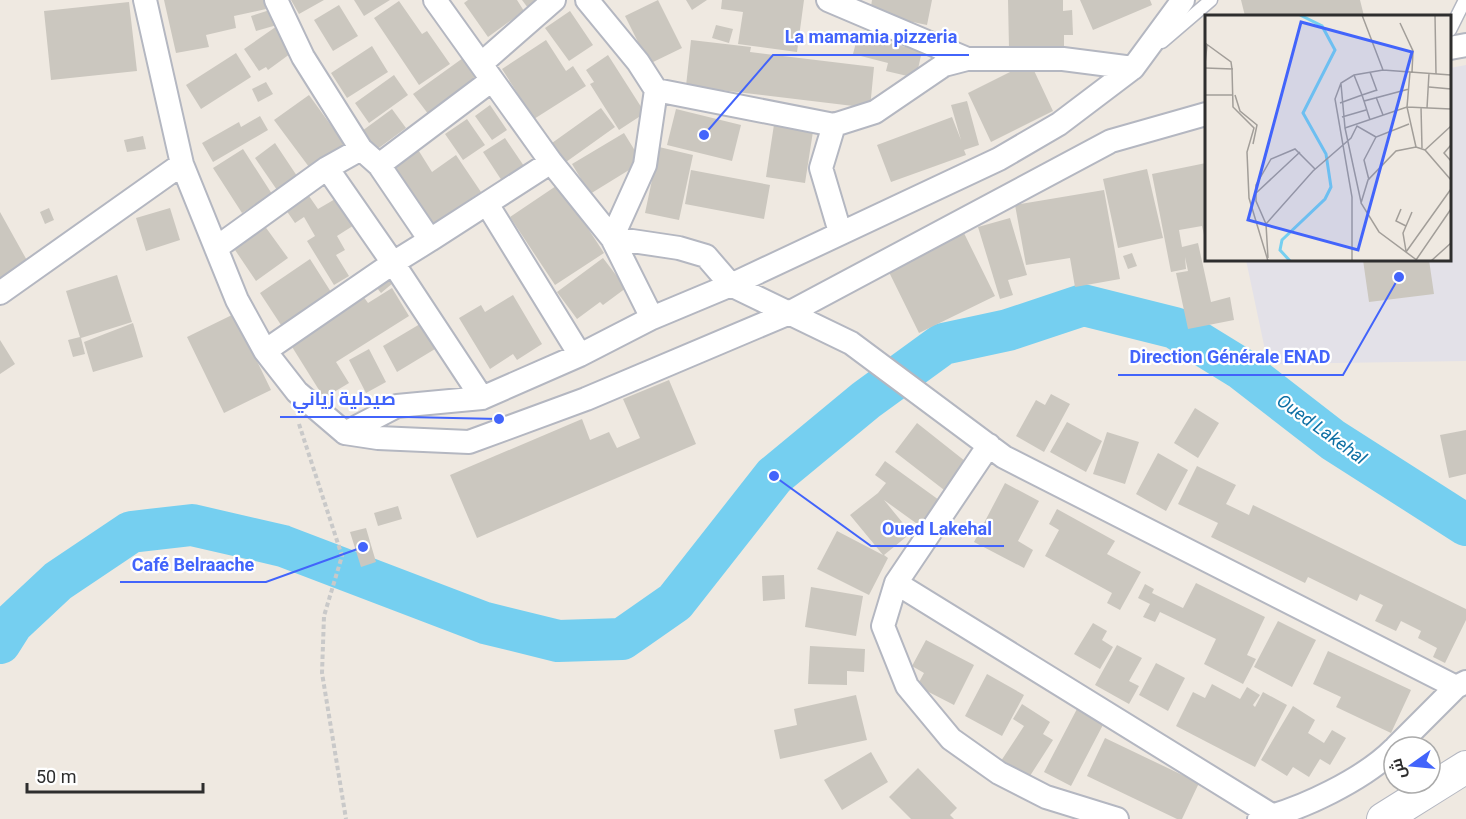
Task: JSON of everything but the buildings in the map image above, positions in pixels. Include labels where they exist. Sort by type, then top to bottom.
[{"type":"main road","points":[[1383,819],[1466,767]]},
{"type":"street","points":[[146,0],[182,164],[237,300],[265,351],[297,392],[345,433],[378,438],[469,442],[586,399],[787,314],[1111,141],[1205,114]]},
{"type":"street","points":[[276,0],[303,57],[361,149],[379,165],[430,240]]},
{"type":"street","points":[[435,0],[551,162],[612,238],[652,318]]},
{"type":"street","points":[[379,165],[487,71],[554,0]]},
{"type":"street","points":[[587,0],[638,62],[656,90],[645,165],[612,238]]},
{"type":"street","points":[[828,0],[967,59]]},
{"type":"street","points":[[345,433],[397,406],[482,398],[580,355],[652,318],[731,285],[999,159],[1059,124],[1134,66],[1183,0]]},
{"type":"street","points":[[1451,48],[1466,45]]},
{"type":"street","points":[[656,90],[834,125],[875,112],[944,65],[967,59],[1063,60],[1134,66]]},
{"type":"street","points":[[834,125],[821,168],[840,232]]},
{"type":"street","points":[[216,248],[327,168],[361,149]]},
{"type":"street","points":[[265,351],[393,263],[551,162]]},
{"type":"street","points":[[0,293],[182,164]]},
{"type":"street","points":[[327,168],[482,398]]},
{"type":"street","points":[[487,204],[580,355]]},
{"type":"street","points":[[612,238],[680,248],[706,256],[731,285],[851,343],[1004,457],[1461,684],[1408,735]]},
{"type":"street","points":[[989,445],[896,584],[883,626],[907,686],[951,739],[999,773],[1046,797],[1117,819]]},
{"type":"street","points":[[896,584],[1265,817],[1320,798],[1382,760]]},
{"type":"lane","points":[[1134,66],[1211,0]]},
{"type":"lane","points":[[1451,26],[1466,0]]},
{"type":"path","points":[[297,392],[295,412],[342,556],[324,616],[322,673],[346,819]]},
{"type":"shaded area","points":[[1466,65],[1466,361],[1268,364],[1246,261],[1451,261],[1451,68]]},
{"type":"waterway","name":"Oued Lakehal","points":[[0,643],[12,624],[58,581],[131,532],[192,525],[283,546],[485,623],[558,641],[622,639],[675,602],[774,476],[866,400],[943,344],[1008,330],[1083,305],[1175,328],[1240,368],[1333,440],[1466,525]]},
{"type":"place","name":"La mamamia pizzeria","points":[[704,135]]},
{"type":"place","name":"Direction Générale ENAD","points":[[1399,277]]},
{"type":"place","name":"صيدلية زياني","points":[[499,419]]},
{"type":"place","name":"Oued Lakehal","points":[[774,476]]},
{"type":"place","name":"Café Belraache","points":[[363,547]]}]
